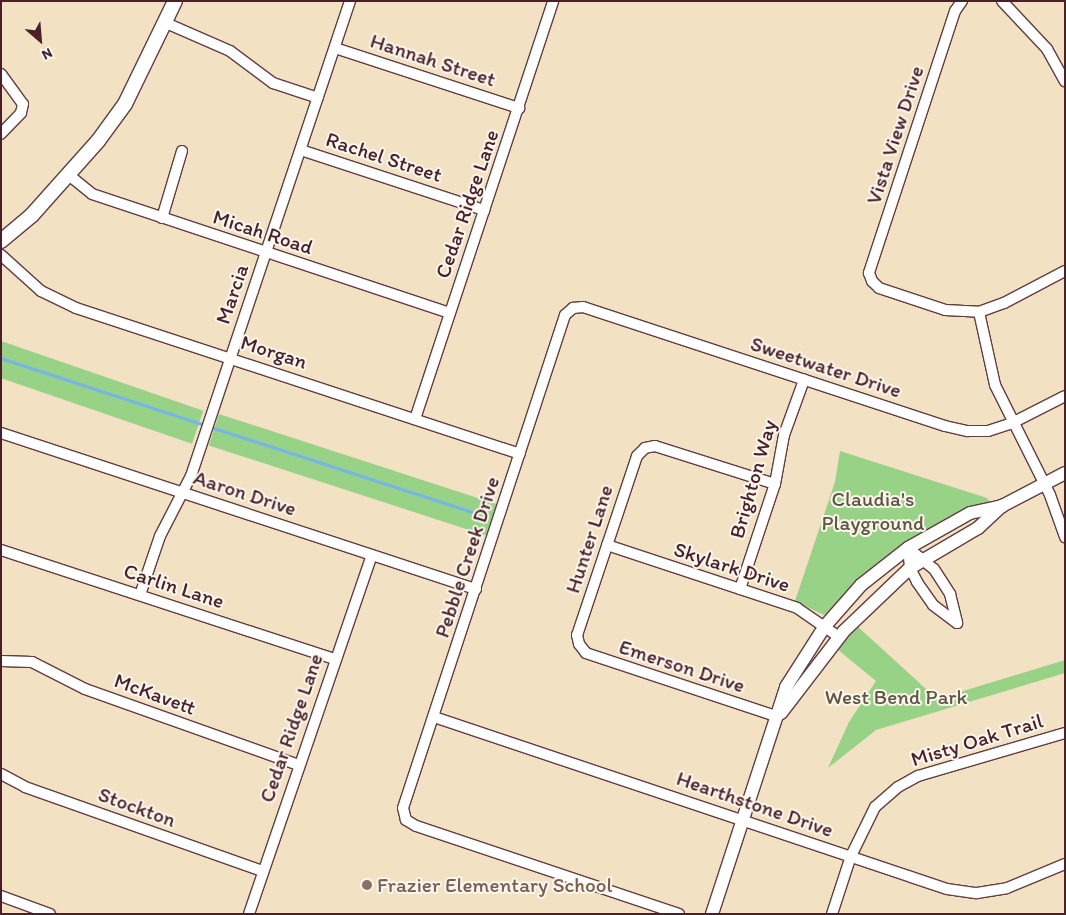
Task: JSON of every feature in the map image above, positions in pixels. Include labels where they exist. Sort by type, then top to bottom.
[{"type":"main road","points":[[1,242],[70,176],[125,104],[166,23],[175,1]]},
{"type":"street","name":"Marcia","points":[[140,595],[160,536],[183,492],[203,439],[350,1]]},
{"type":"street","name":"Vista View Drive","points":[[962,1],[956,11],[869,272],[872,281],[879,288],[945,310],[979,312]]},
{"type":"street","points":[[1002,1],[1047,49],[1065,81]]},
{"type":"street","name":"Cedar Ridge Lane","points":[[415,419],[519,108],[549,2]]},
{"type":"street","points":[[166,23],[230,51],[273,83],[318,98]]},
{"type":"street","name":"Hannah Street","points":[[335,48],[519,108]]},
{"type":"street","points":[[1,74],[23,104],[21,113],[1,134]]},
{"type":"street","name":"Rachel Street","points":[[301,150],[484,210]]},
{"type":"street","points":[[162,218],[182,151]]},
{"type":"street","name":"Micah Road","points":[[70,176],[92,194],[450,313]]},
{"type":"street","name":"Morgan","points":[[1,255],[42,290],[76,308],[520,454]]},
{"type":"street","points":[[1065,271],[1004,303],[979,312],[995,385],[1012,423],[1045,483],[1065,537]]},
{"type":"street","name":"Sweetwater Drive","points":[[573,308],[583,307],[952,428],[988,431],[1012,423],[1065,396]]},
{"type":"street","name":"Pebble Creek Drive","points":[[573,308],[565,315],[434,717],[402,808],[406,820],[416,826],[679,914]]},
{"type":"street","name":"Brighton Way","points":[[740,589],[775,484],[784,435],[804,380]]},
{"type":"street","name":"Aaron Drive","points":[[1,432],[476,589]]},
{"type":"street","name":"Hunter Lane","points":[[579,644],[577,635],[607,545],[637,456],[645,448],[655,446],[775,484]]},
{"type":"street","points":[[778,717],[838,637],[875,598],[910,568],[978,528],[1002,506],[1065,472]]},
{"type":"street","points":[[712,914],[792,675],[825,626],[861,585],[908,548],[970,513],[1002,506]]},
{"type":"street","name":"Skylark Drive","points":[[607,545],[797,608],[838,637]]},
{"type":"street","points":[[908,548],[925,559],[950,594],[956,623],[933,604],[910,568],[908,548]]},
{"type":"street","name":"Carlin Lane","points":[[1,550],[334,659]]},
{"type":"street","name":"Cedar Ridge Lane","points":[[249,914],[334,659],[372,555]]},
{"type":"street","name":"Emerson Drive","points":[[579,644],[586,654],[778,717]]},
{"type":"street","name":"McKavett","points":[[1,661],[32,662],[84,689],[298,765]]},
{"type":"street","name":"Hearthstone Drive","points":[[434,717],[947,889],[978,893],[1007,888],[1065,864]]},
{"type":"street","name":"Misty Oak Trail","points":[[832,914],[851,856],[874,808],[898,787],[918,776],[1065,733]]},
{"type":"street","name":"Stockton","points":[[1,774],[25,787],[262,871]]},
{"type":"street","points":[[1,896],[50,914]]},
{"type":"green space","points":[[1,341],[203,411],[192,444],[1,378]]},
{"type":"green space","points":[[219,414],[498,505],[487,536],[209,445]]},
{"type":"green space","name":"Claudia's Playground","points":[[840,451],[987,498],[990,502],[962,512],[824,615],[795,601],[835,482]]},
{"type":"green space","name":"West Bend Park","points":[[856,625],[937,699],[1065,660],[1065,673],[876,730],[828,768],[849,722],[876,681],[837,649]]},
{"type":"waterway","points":[[1,358],[205,425]]},
{"type":"waterway","points":[[211,427],[478,514]]},
{"type":"place","name":"Frazier Elementary School","points":[[367,885]]}]
